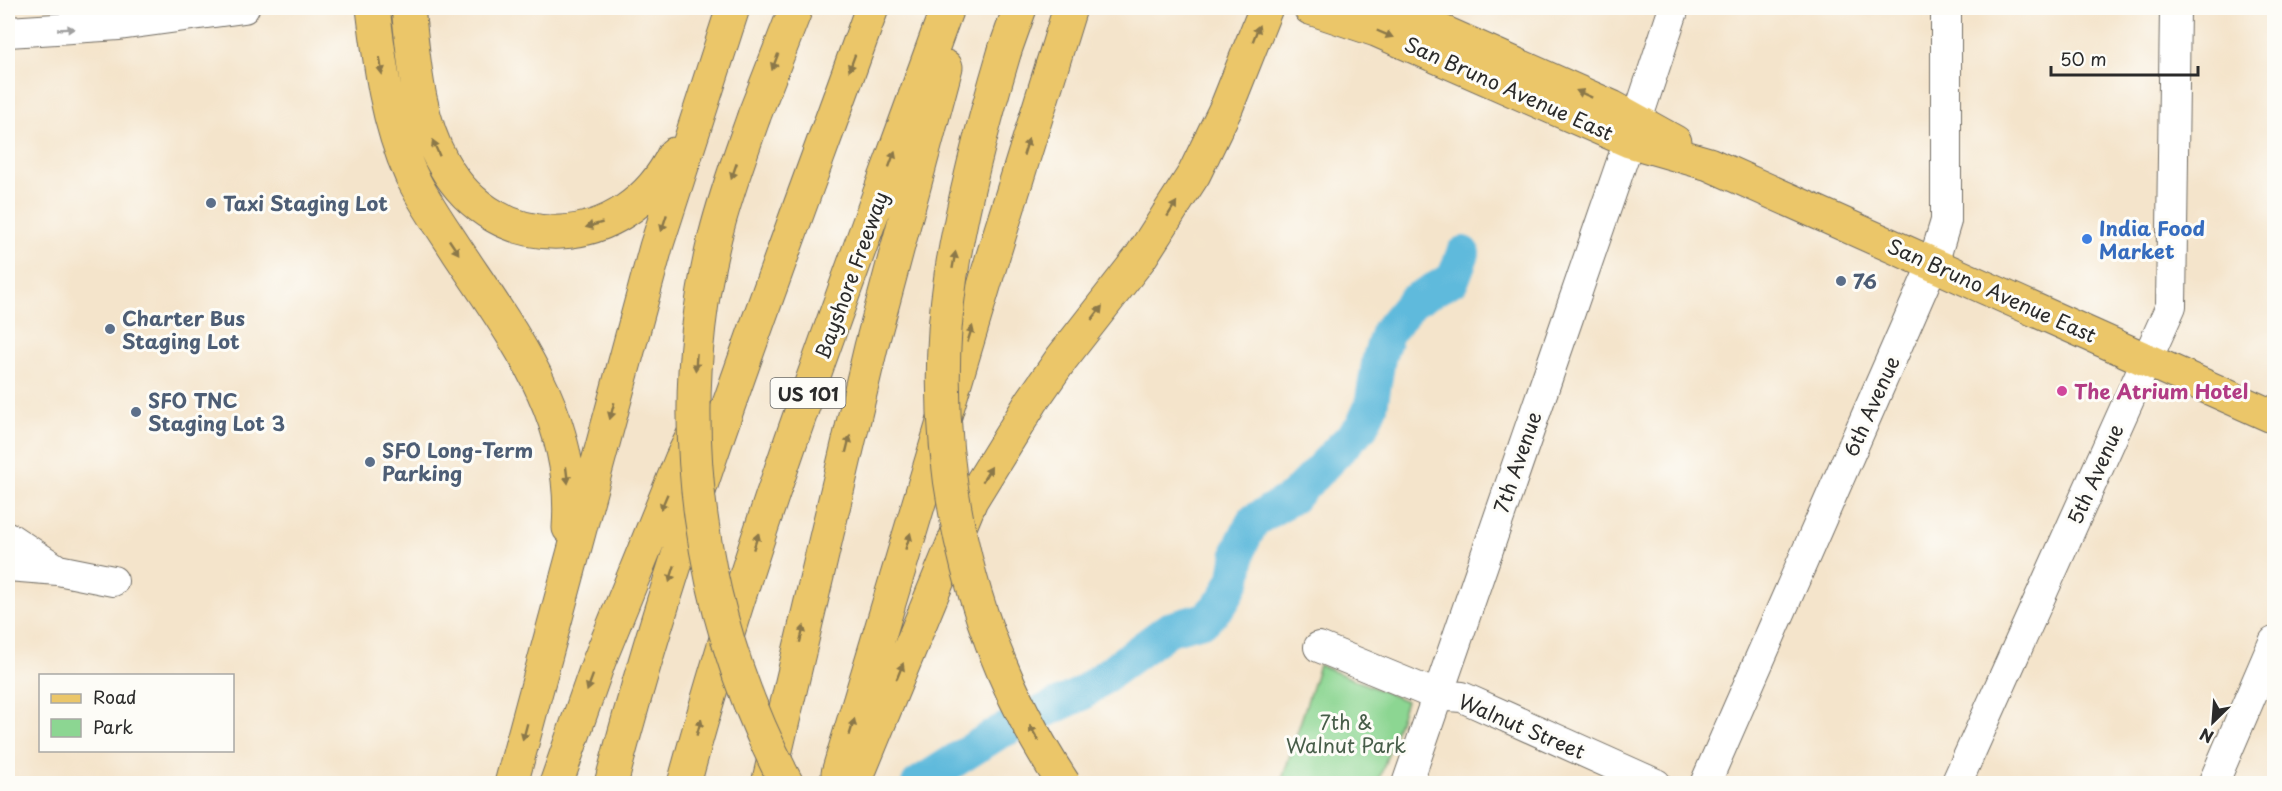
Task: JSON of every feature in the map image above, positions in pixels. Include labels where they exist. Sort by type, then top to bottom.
[{"type":"main road","points":[[373,8],[390,117],[411,174],[439,223],[518,342],[546,394],[560,434],[569,490],[569,532],[561,582],[539,680]]},
{"type":"main road","points":[[408,8],[417,80],[427,126],[435,148],[451,177],[474,202],[501,219],[529,230],[559,232],[608,221],[632,208],[652,189],[674,155],[733,8]]},
{"type":"main road","points":[[511,783],[656,247],[733,8]]},
{"type":"main road","points":[[787,783],[744,691],[719,612],[704,537],[695,447],[696,362],[706,280],[725,198],[796,8]]},
{"type":"main road","points":[[611,783],[675,565],[726,412],[872,8]]},
{"type":"main road","name":"Bayshore Freeway","points":[[684,783],[720,654],[768,504],[947,8]]},
{"type":"main road","points":[[768,783],[788,691],[872,347],[963,8]]},
{"type":"main road","points":[[1020,8],[980,136],[961,218],[951,277],[945,344],[944,408],[949,473],[960,535],[977,599],[1019,708],[1064,783]]},
{"type":"main road","points":[[835,783],[1070,8]]},
{"type":"main road","points":[[854,783],[971,500],[1032,401],[1062,358],[1140,258],[1194,174],[1227,106],[1266,8]]},
{"type":"main road","name":"San Bruno Avenue East","points":[[1310,8],[1376,30],[1633,130]]},
{"type":"main road","name":"San Bruno Avenue East","points":[[1389,8],[1633,130],[2274,417]]},
{"type":"main road","points":[[556,783],[598,661],[681,460],[788,241]]},
{"type":"street","points":[[8,32],[118,25],[244,8]]},
{"type":"street","name":"7th Avenue","points":[[1407,783],[1674,8]]},
{"type":"street","name":"6th Avenue","points":[[1705,783],[1933,264],[1946,222],[1946,8]]},
{"type":"street","name":"5th Avenue","points":[[1956,783],[2171,306],[2175,8]]},
{"type":"street","points":[[8,537],[58,570]]},
{"type":"street","points":[[8,566],[58,570],[113,580],[8,587]]},
{"type":"street","points":[[2213,783],[2274,642]]},
{"type":"street","name":"Walnut Street","points":[[1319,647],[1436,695],[1462,697],[1656,783]]},
{"type":"green space","name":"7th & Walnut Park","points":[[1319,665],[1406,701],[1378,783],[1281,783]]},
{"type":"waterway","points":[[918,784],[998,733],[1081,694],[1169,629],[1206,619],[1223,601],[1235,578],[1240,547],[1253,521],[1293,497],[1362,426],[1371,406],[1379,358],[1387,333],[1413,301],[1453,279],[1463,253]]},
{"type":"place","name":"Taxi Staging Lot","points":[[211,203]]},
{"type":"place","name":"India Food Market","points":[[2087,239]]},
{"type":"place","name":"76","points":[[1841,281]]},
{"type":"place","name":"Charter Bus Staging Lot","points":[[110,329]]},
{"type":"place","name":"The Atrium Hotel","points":[[2062,391]]},
{"type":"place","name":"SFO TNC Staging Lot 3","points":[[136,412]]},
{"type":"place","name":"SFO Long-Term Parking","points":[[370,462]]}]
